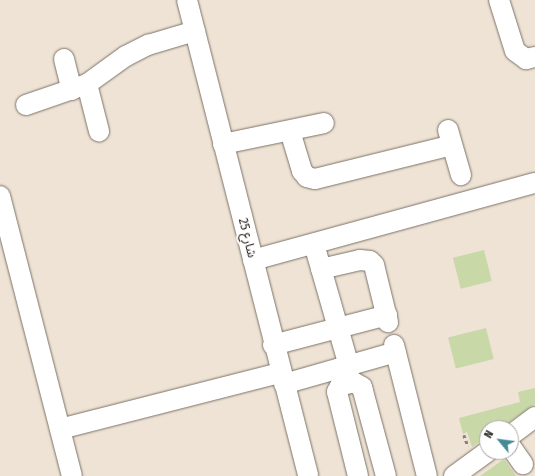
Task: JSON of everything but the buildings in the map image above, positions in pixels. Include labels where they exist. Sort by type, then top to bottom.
[{"type":"street","name":"شارع 25","points":[[186,0],[253,260],[273,345],[308,476]]},
{"type":"street","points":[[499,0],[510,41],[519,56],[526,59],[535,57]]},
{"type":"street","points":[[26,105],[79,87],[126,56],[148,45],[194,31]]},
{"type":"street","points":[[64,59],[79,87],[99,131]]},
{"type":"street","points":[[223,144],[324,123]]},
{"type":"street","points":[[290,131],[302,172],[307,177],[315,179],[450,138],[461,175]]},
{"type":"street","points":[[253,260],[535,183]]},
{"type":"street","points":[[0,196],[72,476]]},
{"type":"street","points":[[314,244],[338,328],[346,372],[353,382],[362,387],[386,476]]},
{"type":"street","points":[[273,345],[338,328],[387,318],[374,265],[370,261],[360,260],[321,269]]},
{"type":"street","points":[[60,429],[282,378],[346,372],[395,349],[427,476]]},
{"type":"street","points":[[346,372],[337,392],[358,476]]},
{"type":"street","points":[[519,428],[535,417]]},
{"type":"street","points":[[454,476],[479,458]]},
{"type":"street","points":[[519,458],[523,464]]},
{"type":"green space","points":[[484,250],[492,281],[461,289],[453,258]]},
{"type":"green space","points":[[486,328],[494,359],[456,368],[448,337]]},
{"type":"green space","points":[[535,388],[535,404],[512,420],[479,420],[479,442],[472,447],[467,432],[463,434],[459,418],[520,402],[518,392]]},
{"type":"green space","points":[[505,460],[516,476],[480,476]]}]
